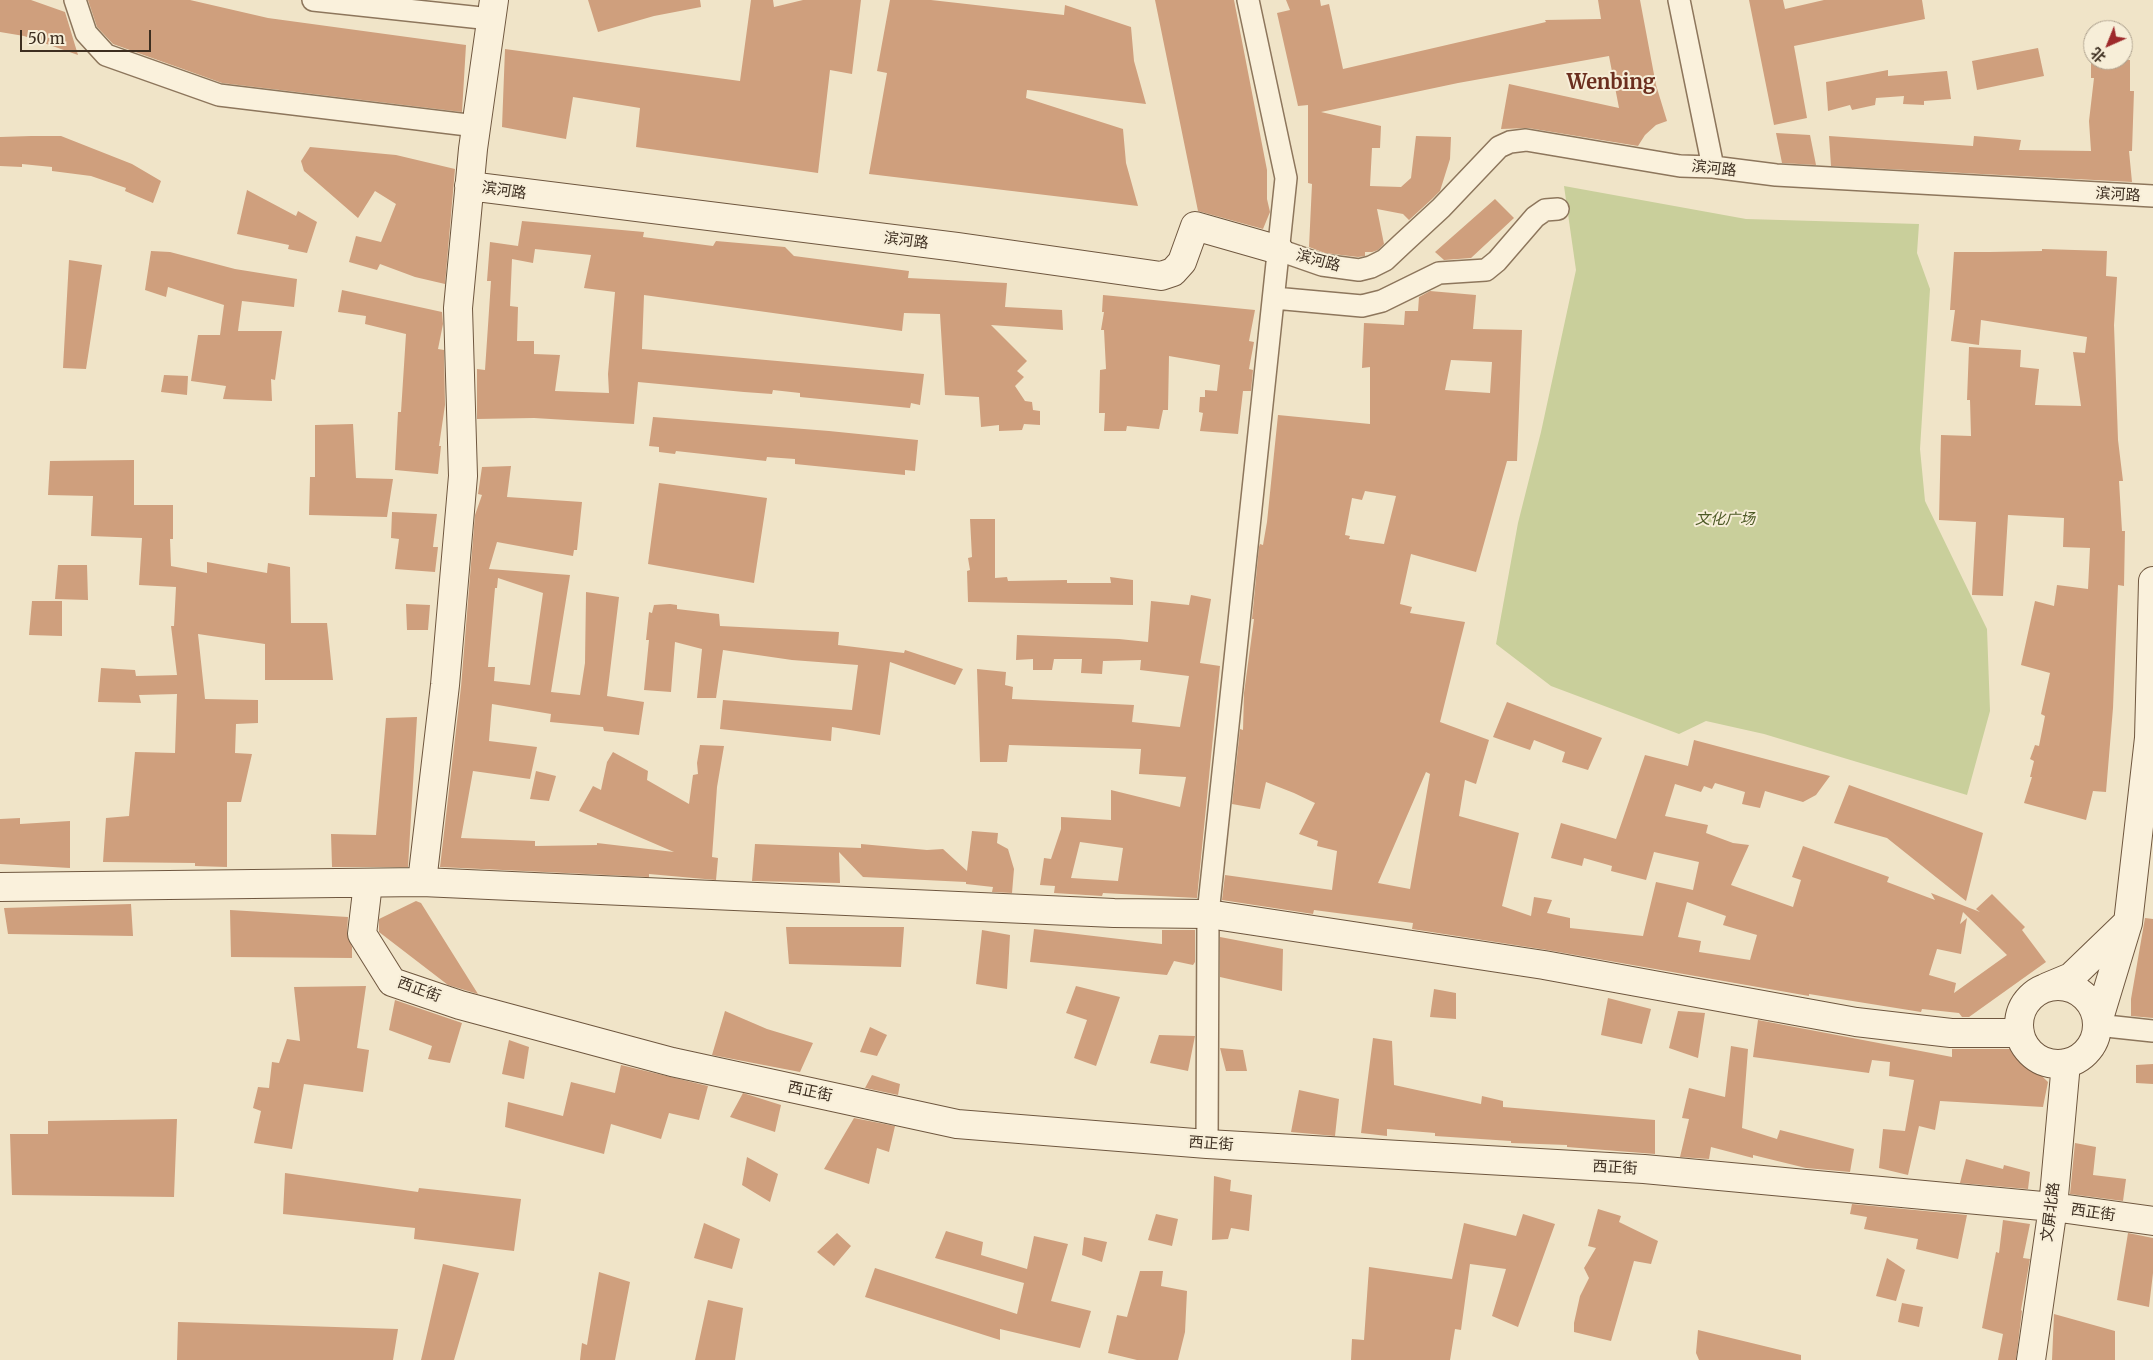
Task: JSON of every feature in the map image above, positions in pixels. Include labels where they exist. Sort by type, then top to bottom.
[{"type":"street","points":[[75,0],[86,33],[106,55],[219,95],[476,126]]},
{"type":"street","points":[[312,0],[492,10],[469,186],[458,308],[463,476],[445,686],[422,882]]},
{"type":"street","points":[[1207,1144],[1208,914],[1286,178],[1248,0]]},
{"type":"street","points":[[1679,0],[1713,167]]},
{"type":"street","name":"滨河路","points":[[469,186],[957,247],[1161,276],[1173,272],[1182,262],[1195,226],[1279,250],[1322,265],[1359,270],[1371,267],[1384,260],[1441,208],[1499,147],[1510,142],[1539,142],[1680,166],[1713,167],[1776,175],[2153,196]]},
{"type":"street","points":[[1274,298],[1362,306],[1382,301],[1439,273],[1486,270],[1497,261],[1536,217],[1545,210],[1558,209]]},
{"type":"street","points":[[2128,923],[2071,977],[2047,987],[2028,1000],[2022,1010],[2020,1033],[2025,1044],[2037,1057],[2054,1063],[2066,1063],[2078,1058],[2088,1049],[2094,1038],[2128,923],[2149,738],[2153,582]]},
{"type":"street","points":[[0,887],[422,882],[1114,913],[1208,914],[1544,965],[1856,1022],[1951,1033],[2020,1033]]},
{"type":"street","name":"西正街","points":[[368,883],[362,934],[392,982],[460,1005],[672,1062],[957,1124],[1207,1144],[1644,1169],[2053,1207],[2153,1221]]},
{"type":"street","points":[[2047,987],[2059,986],[2081,994],[2090,1002],[2095,1013],[2097,1025]]},
{"type":"street","points":[[2097,1025],[2153,1032]]},
{"type":"street","name":"文屏北路","points":[[2031,1360],[2053,1207],[2066,1063]]},
{"type":"green space","name":"文化广场","points":[[1564,186],[1746,219],[1919,224],[1917,253],[1930,289],[1920,449],[1925,501],[1987,629],[1990,711],[1967,795],[1764,734],[1706,721],[1679,734],[1551,686],[1496,644],[1518,523],[1541,432],[1576,270]]},
{"type":"building","points":[[0,0],[31,0],[65,12],[78,55],[24,36],[0,32]]},
{"type":"building","points":[[88,0],[190,0],[268,18],[466,45],[462,112],[222,83],[113,44],[97,27]]},
{"type":"building","points":[[588,0],[700,0],[701,7],[654,16],[598,32]]},
{"type":"building","points":[[751,0],[773,0],[774,7],[803,0],[861,0],[852,74],[830,70],[818,173],[636,147],[640,108],[573,97],[566,139],[502,127],[505,49],[740,81]]},
{"type":"building","points":[[890,0],[931,0],[1064,15],[1065,5],[1131,27],[1134,61],[1146,104],[1027,90],[1026,98],[1123,129],[1126,163],[1138,206],[869,174],[887,73],[877,71]]},
{"type":"building","points":[[1155,0],[1234,0],[1267,170],[1267,199],[1270,212],[1263,229],[1198,211]]},
{"type":"building","points":[[1286,0],[1320,0],[1321,6],[1329,4],[1343,69],[1546,22],[1545,20],[1601,19],[1598,0],[1640,0],[1656,85],[1667,121],[1656,125],[1645,135],[1638,146],[1528,128],[1501,129],[1509,84],[1619,108],[1609,56],[1458,83],[1321,112],[1381,126],[1380,148],[1372,148],[1370,186],[1401,187],[1411,178],[1416,136],[1451,137],[1450,159],[1440,191],[1432,199],[1409,220],[1403,214],[1377,209],[1384,244],[1378,250],[1365,252],[1365,256],[1358,257],[1325,253],[1309,247],[1312,184],[1308,183],[1308,105],[1298,106],[1277,13],[1290,10]]},
{"type":"building","points":[[1749,0],[1783,0],[1785,9],[1824,0],[1922,0],[1925,19],[1794,46],[1807,118],[1774,125]]},
{"type":"building","points":[[2038,48],[2044,76],[1977,90],[1972,61]]},
{"type":"building","points":[[1888,70],[1888,76],[1947,71],[1951,99],[1924,101],[1924,105],[1903,104],[1904,96],[1876,98],[1875,105],[1852,110],[1850,105],[1828,111],[1826,82]]},
{"type":"building","points":[[2091,70],[2130,70],[2130,91],[2134,91],[2132,151],[2129,151],[2132,182],[1831,166],[1829,136],[1973,146],[1974,136],[2021,140],[2019,150],[2091,151],[2089,121],[2094,78],[2091,78]]},
{"type":"building","points":[[1776,133],[1810,135],[1816,165],[1782,163]]},
{"type":"building","points":[[61,136],[132,164],[161,181],[153,203],[125,191],[126,188],[91,176],[52,171],[52,167],[22,164],[22,167],[0,166],[0,137]]},
{"type":"building","points":[[310,147],[396,155],[455,169],[445,284],[415,277],[380,264],[377,270],[349,262],[356,236],[381,242],[396,204],[375,191],[358,218],[304,171],[301,161]]},
{"type":"building","points":[[247,190],[296,216],[298,211],[317,222],[307,253],[288,249],[289,245],[237,234]]},
{"type":"building","points":[[1495,199],[1514,218],[1471,258],[1444,260],[1435,252]]},
{"type":"building","points":[[522,221],[644,232],[643,237],[713,246],[716,241],[785,247],[794,256],[909,271],[908,278],[1007,283],[1005,307],[1062,310],[1063,330],[991,325],[1027,361],[1017,371],[1024,377],[1015,386],[1025,401],[1032,402],[1033,410],[1040,411],[1040,425],[1024,424],[1022,430],[999,431],[999,425],[981,427],[979,397],[945,395],[940,314],[904,313],[902,331],[644,295],[642,349],[924,374],[920,405],[911,403],[910,408],[800,397],[800,393],[773,390],[772,394],[638,382],[634,424],[534,418],[477,419],[477,369],[485,370],[491,281],[487,281],[490,242],[518,246]],"holes":[[[535,249],[591,255],[584,288],[615,292],[608,374],[609,393],[555,391],[560,355],[534,354],[534,341],[517,341],[518,307],[510,306],[512,259],[533,263]]]},
{"type":"building","points":[[2042,249],[2107,251],[2106,276],[2117,277],[2114,325],[2118,440],[2123,481],[2119,481],[2122,531],[2125,531],[2124,586],[2118,585],[2113,708],[2106,792],[2093,791],[2086,820],[2024,803],[2032,777],[2030,777],[2034,761],[2030,759],[2035,745],[2039,746],[2045,716],[2041,714],[2050,673],[2021,665],[2035,601],[2054,606],[2057,585],[2088,589],[2090,548],[2063,547],[2064,518],[2008,515],[2003,596],[1972,595],[1976,522],[1939,520],[1941,435],[1971,436],[1970,400],[1967,400],[1969,347],[2021,350],[2020,367],[2039,369],[2035,405],[2081,406],[2073,352],[2085,353],[2087,337],[1981,320],[1979,345],[1951,341],[1955,310],[1950,310],[1954,252],[2042,251]]},
{"type":"building","points":[[151,251],[170,252],[235,269],[297,279],[294,307],[242,301],[238,331],[282,331],[275,380],[271,379],[272,401],[223,399],[226,386],[191,381],[198,335],[220,335],[224,305],[168,287],[166,297],[145,290]]},
{"type":"building","points":[[69,260],[102,265],[86,369],[63,368]]},
{"type":"building","points":[[342,290],[442,312],[443,324],[438,349],[444,350],[445,405],[439,446],[441,446],[438,474],[395,470],[398,412],[401,412],[406,334],[365,324],[366,316],[338,312]]},
{"type":"building","points":[[1430,291],[1476,295],[1473,329],[1522,330],[1517,461],[1507,461],[1476,572],[1411,554],[1400,604],[1412,607],[1410,613],[1465,622],[1440,722],[1489,740],[1476,784],[1465,780],[1459,816],[1519,833],[1502,906],[1531,916],[1534,897],[1552,900],[1547,913],[1570,918],[1570,928],[1643,936],[1656,882],[1693,890],[1699,862],[1654,852],[1646,880],[1611,871],[1612,866],[1584,858],[1582,866],[1551,858],[1561,823],[1616,839],[1645,755],[1688,766],[1694,740],[1830,776],[1816,795],[1803,802],[1765,791],[1760,808],[1742,804],[1745,792],[1715,783],[1712,789],[1704,786],[1701,792],[1675,784],[1665,816],[1708,825],[1706,833],[1733,843],[1749,845],[1731,885],[1793,907],[1801,880],[1792,877],[1803,846],[1889,877],[1887,882],[1935,900],[1931,893],[1980,912],[1976,909],[1992,894],[2025,927],[2022,930],[2046,962],[1969,1017],[1962,1017],[1959,1013],[1922,1009],[1921,1012],[1809,994],[1809,996],[1547,950],[1412,929],[1413,923],[1314,910],[1313,914],[1222,900],[1225,875],[1332,890],[1337,851],[1317,846],[1318,841],[1299,834],[1315,803],[1266,782],[1260,809],[1232,804],[1240,729],[1243,730],[1244,693],[1254,619],[1252,619],[1259,547],[1260,544],[1263,545],[1267,522],[1278,415],[1370,424],[1370,367],[1362,368],[1364,323],[1404,325],[1405,311],[1418,311],[1419,297]],"holes":[[[1451,360],[1492,362],[1490,393],[1445,390]],[[1365,491],[1396,496],[1384,544],[1349,539],[1350,536],[1345,535],[1352,498],[1362,500]],[[1426,772],[1430,774],[1410,889],[1378,883]],[[1687,902],[1726,916],[1723,925],[1757,935],[1750,960],[1699,952],[1701,941],[1678,937]],[[1963,912],[2007,955],[1954,993],[1956,983],[1929,975],[1937,949],[1961,954],[1967,918],[1960,924]]]},
{"type":"building","points":[[1103,295],[1255,310],[1249,341],[1254,342],[1249,369],[1253,370],[1251,391],[1243,391],[1238,434],[1200,431],[1203,413],[1199,412],[1200,397],[1205,397],[1205,390],[1217,391],[1220,365],[1169,356],[1168,410],[1163,410],[1159,429],[1127,426],[1126,431],[1104,431],[1105,413],[1099,413],[1100,370],[1106,369],[1104,330],[1101,330],[1104,312],[1102,312]]},
{"type":"building","points":[[164,375],[188,376],[187,395],[161,392]]},
{"type":"building","points":[[653,417],[918,440],[915,471],[905,470],[905,475],[795,464],[795,459],[767,457],[766,461],[676,451],[675,454],[659,452],[659,447],[649,446]]},
{"type":"building","points":[[353,424],[356,478],[393,479],[387,517],[309,515],[310,477],[315,477],[315,425]]},
{"type":"building","points":[[134,460],[134,505],[173,505],[173,539],[170,539],[171,566],[207,573],[207,562],[267,573],[268,563],[290,567],[291,623],[327,623],[333,680],[265,680],[265,644],[198,634],[205,699],[258,700],[258,723],[236,724],[235,753],[252,754],[241,802],[227,802],[227,867],[195,866],[195,863],[103,862],[106,818],[129,816],[135,752],[175,753],[177,694],[139,695],[141,703],[98,702],[101,668],[135,670],[136,676],[177,675],[171,626],[174,626],[176,587],[139,585],[142,538],[91,536],[93,496],[48,495],[50,461]]},
{"type":"building","points":[[511,466],[507,497],[582,502],[577,550],[574,550],[573,556],[497,542],[489,569],[570,575],[551,692],[580,695],[585,663],[586,592],[619,597],[607,696],[644,702],[639,735],[604,731],[603,727],[550,722],[551,714],[492,704],[489,741],[537,747],[530,779],[473,771],[461,838],[535,841],[535,846],[597,845],[597,843],[674,852],[579,811],[593,786],[601,790],[607,762],[613,752],[648,771],[647,780],[689,804],[693,775],[698,774],[697,763],[700,745],[724,746],[717,787],[712,857],[718,858],[716,880],[649,874],[649,877],[440,867],[461,687],[475,515],[482,495],[478,494],[482,467]],"holes":[[[498,578],[543,593],[530,685],[494,681],[495,667],[488,667],[495,588],[497,588]]]},
{"type":"building","points":[[659,483],[767,498],[754,583],[648,564]]},
{"type":"building","points":[[392,512],[437,514],[433,547],[438,547],[435,572],[395,569],[399,539],[391,538]]},
{"type":"building","points":[[970,519],[995,519],[995,578],[1007,577],[1008,581],[1067,580],[1067,583],[1111,583],[1110,577],[1133,580],[1133,605],[968,602],[967,571],[970,570],[968,558],[972,557]]},
{"type":"building","points":[[58,565],[87,565],[88,600],[55,599]]},
{"type":"building","points":[[1191,595],[1211,599],[1200,663],[1220,666],[1197,898],[1103,893],[1102,896],[1054,893],[1055,886],[1040,885],[1044,858],[1051,859],[1061,829],[1061,817],[1111,820],[1111,790],[1180,807],[1186,777],[1139,774],[1141,749],[1009,745],[1007,762],[980,762],[977,669],[1006,672],[1005,685],[1013,687],[1012,699],[1134,705],[1132,722],[1180,727],[1189,676],[1140,670],[1141,660],[1103,661],[1102,674],[1081,673],[1082,659],[1054,659],[1052,670],[1033,670],[1033,659],[1016,660],[1017,635],[1148,642],[1151,601],[1189,605]],"holes":[[[1080,842],[1123,848],[1118,881],[1071,878]]]},
{"type":"building","points":[[32,601],[62,601],[62,636],[29,635]]},
{"type":"building","points":[[406,604],[430,605],[428,630],[407,630]]},
{"type":"building","points":[[654,605],[677,605],[677,609],[719,614],[720,626],[839,632],[838,645],[904,653],[905,650],[963,669],[955,685],[890,662],[880,735],[832,727],[831,741],[720,729],[723,700],[852,710],[858,665],[792,660],[723,650],[716,698],[697,698],[702,649],[675,642],[671,692],[644,690],[649,640],[646,640],[649,612],[652,613]]},
{"type":"building","points":[[1507,702],[1602,738],[1588,770],[1562,762],[1565,752],[1534,740],[1530,750],[1493,737]]},
{"type":"building","points":[[417,717],[408,867],[332,867],[331,834],[376,835],[386,718]]},
{"type":"building","points":[[536,771],[556,776],[549,801],[530,799]]},
{"type":"building","points":[[1849,785],[1983,833],[1966,901],[1887,838],[1834,823]]},
{"type":"building","points":[[20,818],[20,824],[70,821],[70,868],[0,864],[0,819]]},
{"type":"building","points":[[972,831],[998,833],[997,843],[1008,849],[1014,869],[1012,893],[992,892],[993,887],[966,884],[966,882],[863,877],[839,852],[840,883],[752,881],[755,844],[861,848],[861,844],[927,850],[943,849],[967,871]]},
{"type":"building","points":[[416,901],[421,903],[478,994],[448,985],[379,932],[379,919]]},
{"type":"building","points":[[131,904],[133,936],[8,934],[4,908]]},
{"type":"building","points":[[230,910],[348,917],[347,933],[352,947],[352,958],[231,957]]},
{"type":"building","points":[[2145,918],[2153,919],[2153,1018],[2131,1016],[2131,999]]},
{"type":"building","points":[[786,927],[904,927],[901,967],[789,964]]},
{"type":"building","points":[[1034,929],[1162,944],[1162,930],[1195,930],[1195,962],[1193,965],[1174,961],[1167,975],[1030,962]]},
{"type":"building","points":[[982,930],[1010,935],[1007,989],[976,984]]},
{"type":"building","points":[[1220,937],[1283,949],[1282,991],[1220,977]]},
{"type":"building","points":[[366,986],[357,1048],[369,1050],[363,1092],[304,1084],[292,1149],[254,1143],[261,1111],[253,1108],[258,1087],[269,1088],[272,1062],[279,1063],[287,1039],[300,1041],[294,987]]},
{"type":"building","points":[[1076,986],[1120,997],[1096,1066],[1074,1058],[1087,1020],[1066,1013]]},
{"type":"building","points":[[1434,989],[1456,993],[1456,1019],[1430,1017]]},
{"type":"building","points":[[1608,998],[1651,1009],[1642,1044],[1601,1035]]},
{"type":"building","points":[[395,1000],[462,1023],[450,1063],[428,1059],[432,1046],[389,1030]]},
{"type":"building","points":[[725,1011],[767,1029],[813,1043],[800,1072],[712,1055]]},
{"type":"building","points":[[1678,1011],[1705,1013],[1698,1058],[1669,1048]]},
{"type":"building","points":[[1758,1020],[1952,1057],[1952,1049],[2014,1049],[2048,1082],[2043,1107],[1940,1101],[1935,1130],[1919,1126],[1908,1175],[1879,1168],[1883,1129],[1905,1131],[1914,1080],[1889,1076],[1890,1062],[1872,1060],[1869,1073],[1753,1057]]},
{"type":"building","points":[[870,1027],[887,1035],[877,1056],[860,1052]]},
{"type":"building","points":[[1159,1035],[1195,1036],[1188,1071],[1150,1063]]},
{"type":"building","points":[[1373,1038],[1392,1041],[1394,1085],[1481,1104],[1482,1096],[1503,1101],[1503,1107],[1655,1120],[1655,1154],[1567,1147],[1567,1145],[1511,1143],[1511,1141],[1435,1136],[1435,1133],[1387,1129],[1387,1136],[1361,1133]]},
{"type":"building","points":[[509,1040],[529,1047],[524,1079],[502,1074]]},
{"type":"building","points":[[1731,1046],[1748,1049],[1742,1128],[1777,1139],[1780,1130],[1854,1149],[1850,1172],[1806,1168],[1753,1155],[1753,1158],[1711,1147],[1709,1159],[1680,1157],[1689,1119],[1682,1118],[1689,1088],[1725,1097]]},
{"type":"building","points":[[1220,1048],[1243,1050],[1247,1071],[1226,1071]]},
{"type":"building","points":[[2153,1064],[2153,1084],[2136,1083],[2136,1065]]},
{"type":"building","points":[[621,1065],[708,1086],[699,1120],[669,1113],[661,1139],[611,1124],[604,1154],[505,1127],[508,1102],[563,1116],[571,1082],[615,1093]]},
{"type":"building","points":[[872,1075],[900,1084],[898,1095],[865,1088]]},
{"type":"building","points":[[1299,1090],[1339,1099],[1335,1136],[1291,1132]]},
{"type":"building","points":[[743,1093],[781,1105],[775,1132],[730,1117]]},
{"type":"building","points":[[854,1118],[895,1126],[889,1152],[877,1148],[869,1184],[824,1169]]},
{"type":"building","points":[[177,1119],[174,1197],[12,1195],[10,1134],[48,1134],[48,1121]]},
{"type":"building","points":[[2075,1143],[2096,1147],[2093,1175],[2126,1179],[2123,1201],[2070,1194]]},
{"type":"building","points":[[747,1157],[778,1174],[770,1202],[742,1185]]},
{"type":"building","points":[[1966,1159],[2003,1169],[2004,1165],[2030,1172],[2028,1189],[1960,1183]]},
{"type":"building","points":[[285,1173],[418,1192],[419,1188],[521,1199],[514,1251],[414,1239],[415,1228],[283,1214]]},
{"type":"building","points":[[1214,1176],[1231,1180],[1230,1191],[1252,1195],[1249,1231],[1231,1228],[1228,1239],[1212,1240]]},
{"type":"building","points":[[1852,1204],[1967,1215],[1958,1259],[1916,1249],[1918,1239],[1864,1229],[1867,1217],[1850,1214]]},
{"type":"building","points":[[1598,1209],[1621,1216],[1619,1222],[1658,1241],[1651,1264],[1634,1261],[1611,1341],[1574,1332],[1580,1296],[1589,1278],[1584,1268],[1596,1248],[1588,1246]]},
{"type":"building","points":[[1156,1214],[1178,1219],[1172,1246],[1148,1240]]},
{"type":"building","points":[[1523,1214],[1555,1224],[1518,1327],[1492,1316],[1506,1269],[1470,1264],[1461,1330],[1455,1329],[1450,1360],[1351,1360],[1352,1339],[1364,1340],[1369,1267],[1452,1279],[1464,1223],[1516,1236]]},
{"type":"building","points":[[2003,1220],[2030,1224],[2023,1258],[2030,1259],[2021,1310],[2016,1360],[1998,1360],[2003,1334],[1982,1328],[1996,1252],[1999,1253]]},
{"type":"building","points":[[704,1223],[740,1239],[732,1269],[694,1258]]},
{"type":"building","points":[[946,1231],[983,1242],[981,1255],[1027,1269],[1034,1236],[1068,1244],[1051,1301],[1091,1311],[1080,1348],[1000,1329],[1000,1340],[865,1297],[875,1268],[1017,1314],[1024,1283],[935,1258]]},
{"type":"building","points":[[837,1233],[851,1246],[834,1266],[817,1252]]},
{"type":"building","points":[[2128,1233],[2153,1238],[2153,1273],[2149,1307],[2117,1300]]},
{"type":"building","points":[[1084,1237],[1107,1242],[1102,1262],[1082,1255]]},
{"type":"building","points":[[1887,1258],[1905,1270],[1896,1301],[1876,1296]]},
{"type":"building","points":[[443,1264],[479,1273],[454,1360],[421,1360]]},
{"type":"building","points":[[1140,1271],[1163,1271],[1161,1286],[1187,1291],[1185,1332],[1178,1360],[1137,1360],[1108,1353],[1117,1315],[1127,1317]]},
{"type":"building","points":[[599,1272],[630,1282],[615,1360],[580,1360],[582,1343],[587,1345]]},
{"type":"building","points":[[708,1300],[743,1308],[735,1360],[695,1360]]},
{"type":"building","points":[[1902,1303],[1923,1307],[1919,1327],[1898,1322]]},
{"type":"building","points":[[2054,1314],[2115,1331],[2115,1360],[2052,1360]]},
{"type":"building","points":[[178,1322],[398,1329],[393,1360],[177,1360]]},
{"type":"building","points":[[1698,1330],[1801,1355],[1801,1360],[1699,1360],[1696,1353]]},
{"type":"district","name":"Wenbing","points":[[1611,83]]}]
